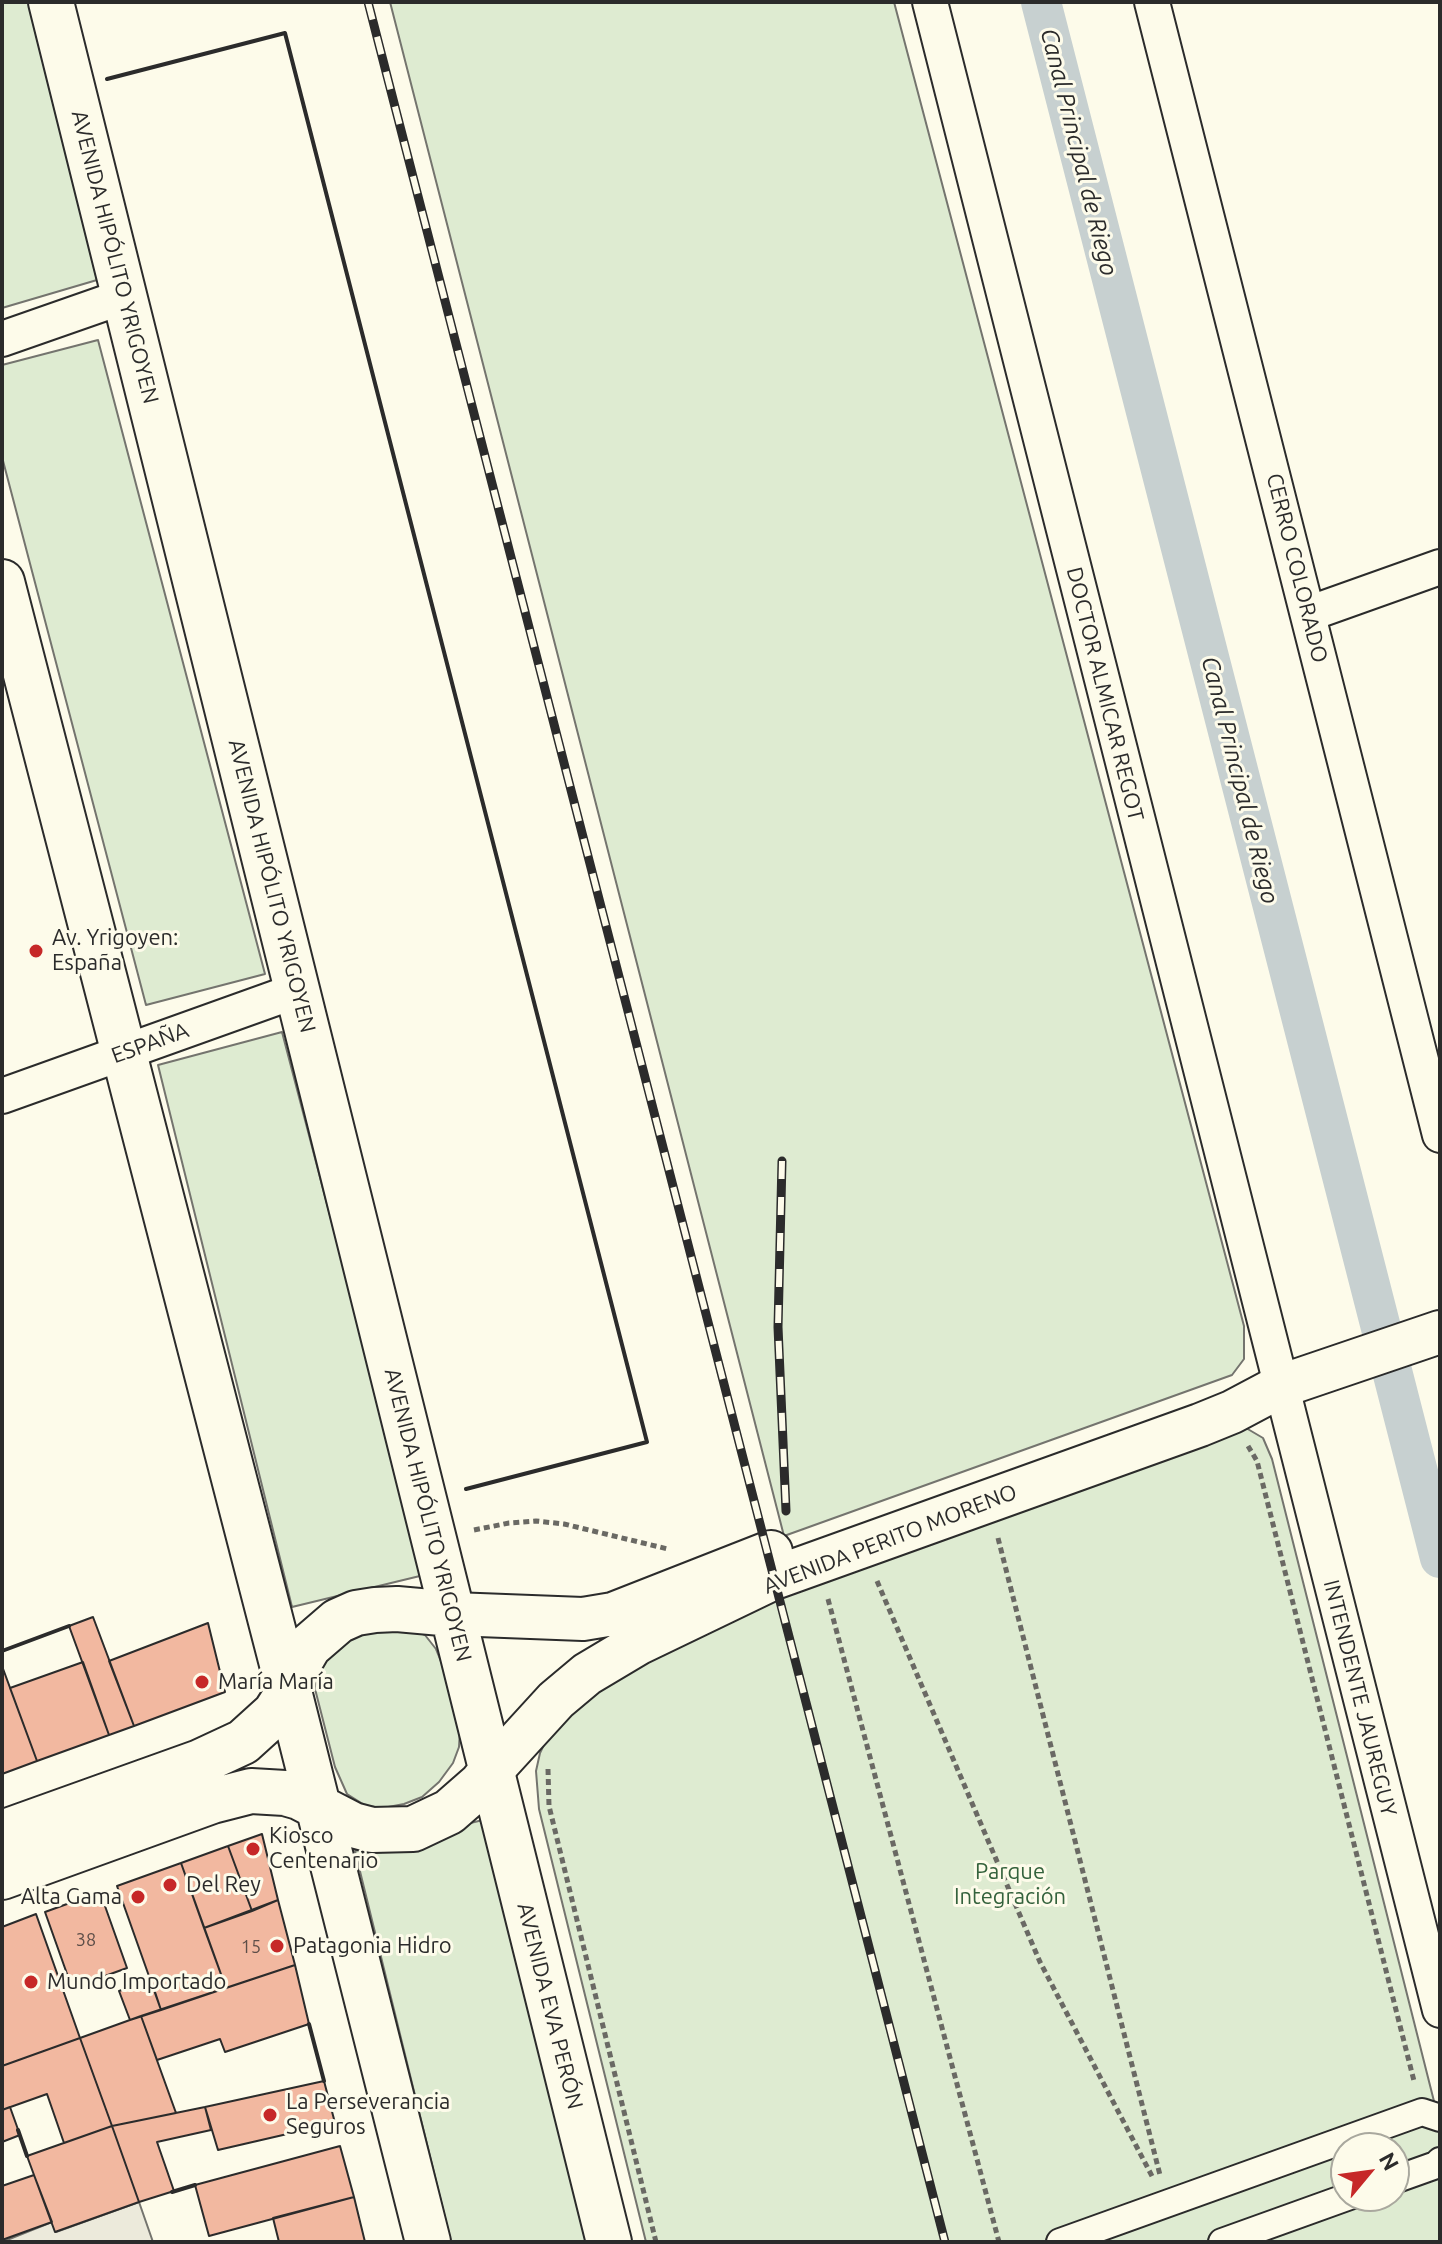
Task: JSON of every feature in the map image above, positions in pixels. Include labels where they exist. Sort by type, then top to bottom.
[{"type":"main road","name":"AVENIDA HIPÓLITO YRIGOYEN","points":[[51,2],[492,1770]]},
{"type":"main road","points":[[2,582],[428,2242]]},
{"type":"main road","points":[[2,1833],[243,1742],[261,1727],[289,1691],[309,1646],[338,1621],[356,1613],[375,1610],[453,1614]]},
{"type":"main road","points":[[2,1877],[212,1801],[251,1791],[285,1793],[317,1805],[353,1825],[372,1830],[413,1829],[449,1812],[473,1792],[492,1770]]},
{"type":"main road","name":"AVENIDA EVA PERÓN","points":[[492,1770],[609,2242]]},
{"type":"street","name":"DOCTOR ALMICAR REGOT","points":[[930,2],[1281,1386]]},
{"type":"street","name":"CERRO COLORADO","points":[[1152,2],[1440,1135]]},
{"type":"street","points":[[2,339],[125,296]]},
{"type":"street","points":[[1308,614],[1440,567]]},
{"type":"street","name":"ESPAÑA","points":[[2,1096],[298,990]]},
{"type":"street","name":"AVENIDA PERITO MORENO","points":[[492,1770],[556,1700],[587,1674],[639,1643],[774,1578],[1208,1422],[1281,1386],[1440,1332]]},
{"type":"street","name":"AVENIDA PERITO MORENO","points":[[453,1614],[583,1619],[630,1609],[737,1566],[1195,1400],[1281,1386]]},
{"type":"street","name":"INTENDENTE JAUREGUY","points":[[1281,1386],[1440,2010]]},
{"type":"street","points":[[1060,2242],[1431,2115]]},
{"type":"street","points":[[1410,2174],[1440,2161]]},
{"type":"street","points":[[1222,2242],[1330,2203]]},
{"type":"path","points":[[1241,1442],[1253,1452],[1257,1461],[1431,2115]]},
{"type":"path","points":[[434,1538],[509,1523],[536,1521],[564,1524],[737,1566]]},
{"type":"path","points":[[997,1535],[1167,2203]]},
{"type":"path","points":[[876,1580],[1040,1962],[1167,2203]]},
{"type":"path","points":[[828,1598],[999,2242]]},
{"type":"path","points":[[548,1766],[549,1806],[656,2242]]},
{"type":"green space","points":[[2,2],[31,2],[97,280],[2,308]]},
{"type":"green space","points":[[390,2],[894,2],[1244,1326],[1244,1359],[1232,1375],[784,1536]]},
{"type":"green space","points":[[98,340],[265,974],[146,1005],[2,457],[2,365]]},
{"type":"green space","points":[[282,1032],[424,1575],[292,1607],[158,1065]]},
{"type":"green space","name":"Parque Integración","points":[[1246,1428],[1263,1438],[1272,1459],[1440,2125],[1440,2242],[646,2242],[539,1809],[536,1771],[540,1753],[549,1734],[594,1687],[778,1594]]},
{"type":"green space","points":[[413,1630],[425,1635],[436,1649],[443,1666],[460,1730],[459,1747],[453,1763],[439,1782],[422,1797],[383,1808],[366,1806],[347,1794],[335,1767],[314,1685],[319,1660],[358,1631]]},
{"type":"green space","points":[[487,1819],[590,2242],[451,2242],[355,1851]]},
{"type":"shaded area","points":[[139,2202],[153,2242],[2,2242],[52,2222],[56,2232]]},
{"type":"building","points":[[93,1617],[134,1726],[109,1735],[69,1626]]},
{"type":"building","points":[[208,1623],[225,1692],[134,1726],[109,1661]]},
{"type":"building","points":[[83,1662],[109,1735],[37,1761],[10,1688]]},
{"type":"building","points":[[2,1666],[37,1761],[2,1774]]},
{"type":"building","points":[[262,1834],[278,1900],[252,1911],[228,1846]]},
{"type":"building","points":[[228,1846],[252,1911],[204,1928],[181,1863]]},
{"type":"building","points":[[181,1863],[226,1988],[161,2010],[117,1886]]},
{"type":"building","points":[[100,1892],[127,1968],[72,1988],[45,1912]]},
{"type":"building","points":[[278,1900],[295,1965],[226,1988],[204,1928]]},
{"type":"building","name":"Mundo Importado","points":[[36,1914],[80,2038],[2,2066],[2,1927]]},
{"type":"building","points":[[295,1965],[309,2024],[225,2052],[220,2039],[157,2060],[141,2016]]},
{"type":"building","points":[[151,1980],[161,2010],[130,2020],[119,1991]]},
{"type":"building","points":[[141,2016],[176,2113],[112,2126],[80,2038]]},
{"type":"building","points":[[80,2038],[112,2126],[64,2143],[47,2094],[2,2110],[2,2066]]},
{"type":"building","name":"La Perseverancia Seguros","points":[[324,2081],[335,2123],[218,2150],[205,2107]]},
{"type":"building","points":[[10,2107],[20,2135],[2,2142],[2,2110]]},
{"type":"building","points":[[205,2107],[211,2130],[157,2142],[174,2191],[139,2202],[112,2126]]},
{"type":"building","points":[[112,2126],[139,2202],[55,2232],[27,2156]]},
{"type":"building","points":[[340,2146],[354,2197],[209,2236],[195,2185]]},
{"type":"building","points":[[34,2175],[52,2222],[2,2240],[2,2186]]},
{"type":"building","points":[[354,2197],[365,2242],[279,2242],[273,2218]]},
{"type":"waterway","name":"Canal Principal de Riego","points":[[1041,2],[1440,1558]]},
{"type":"railway","points":[[368,2],[945,2242]]},
{"type":"railway","points":[[782,1161],[778,1327],[786,1511]]},
{"type":"wall","points":[[107,79],[285,33],[647,1442],[466,1489]]},
{"type":"wall","points":[[2,1651],[69,1626]]},
{"type":"wall","points":[[309,2024],[324,2081]]},
{"type":"wall","points":[[18,2130],[27,2156]]},
{"type":"wall","points":[[172,2192],[195,2185]]},
{"type":"place","name":"Av. Yrigoyen: España","points":[[36,951]]},
{"type":"place","name":"María María","points":[[202,1682]]},
{"type":"place","name":"Kiosco Centenario","points":[[253,1849]]},
{"type":"place","name":"Del Rey","points":[[170,1885]]},
{"type":"place","name":"Alta Gama","points":[[138,1897]]},
{"type":"place","name":"Patagonia Hidro","points":[[277,1946]]},
{"type":"place","name":"Mundo Importado","points":[[31,1982]]},
{"type":"place","name":"La Perseverancia Seguros","points":[[270,2115]]}]
